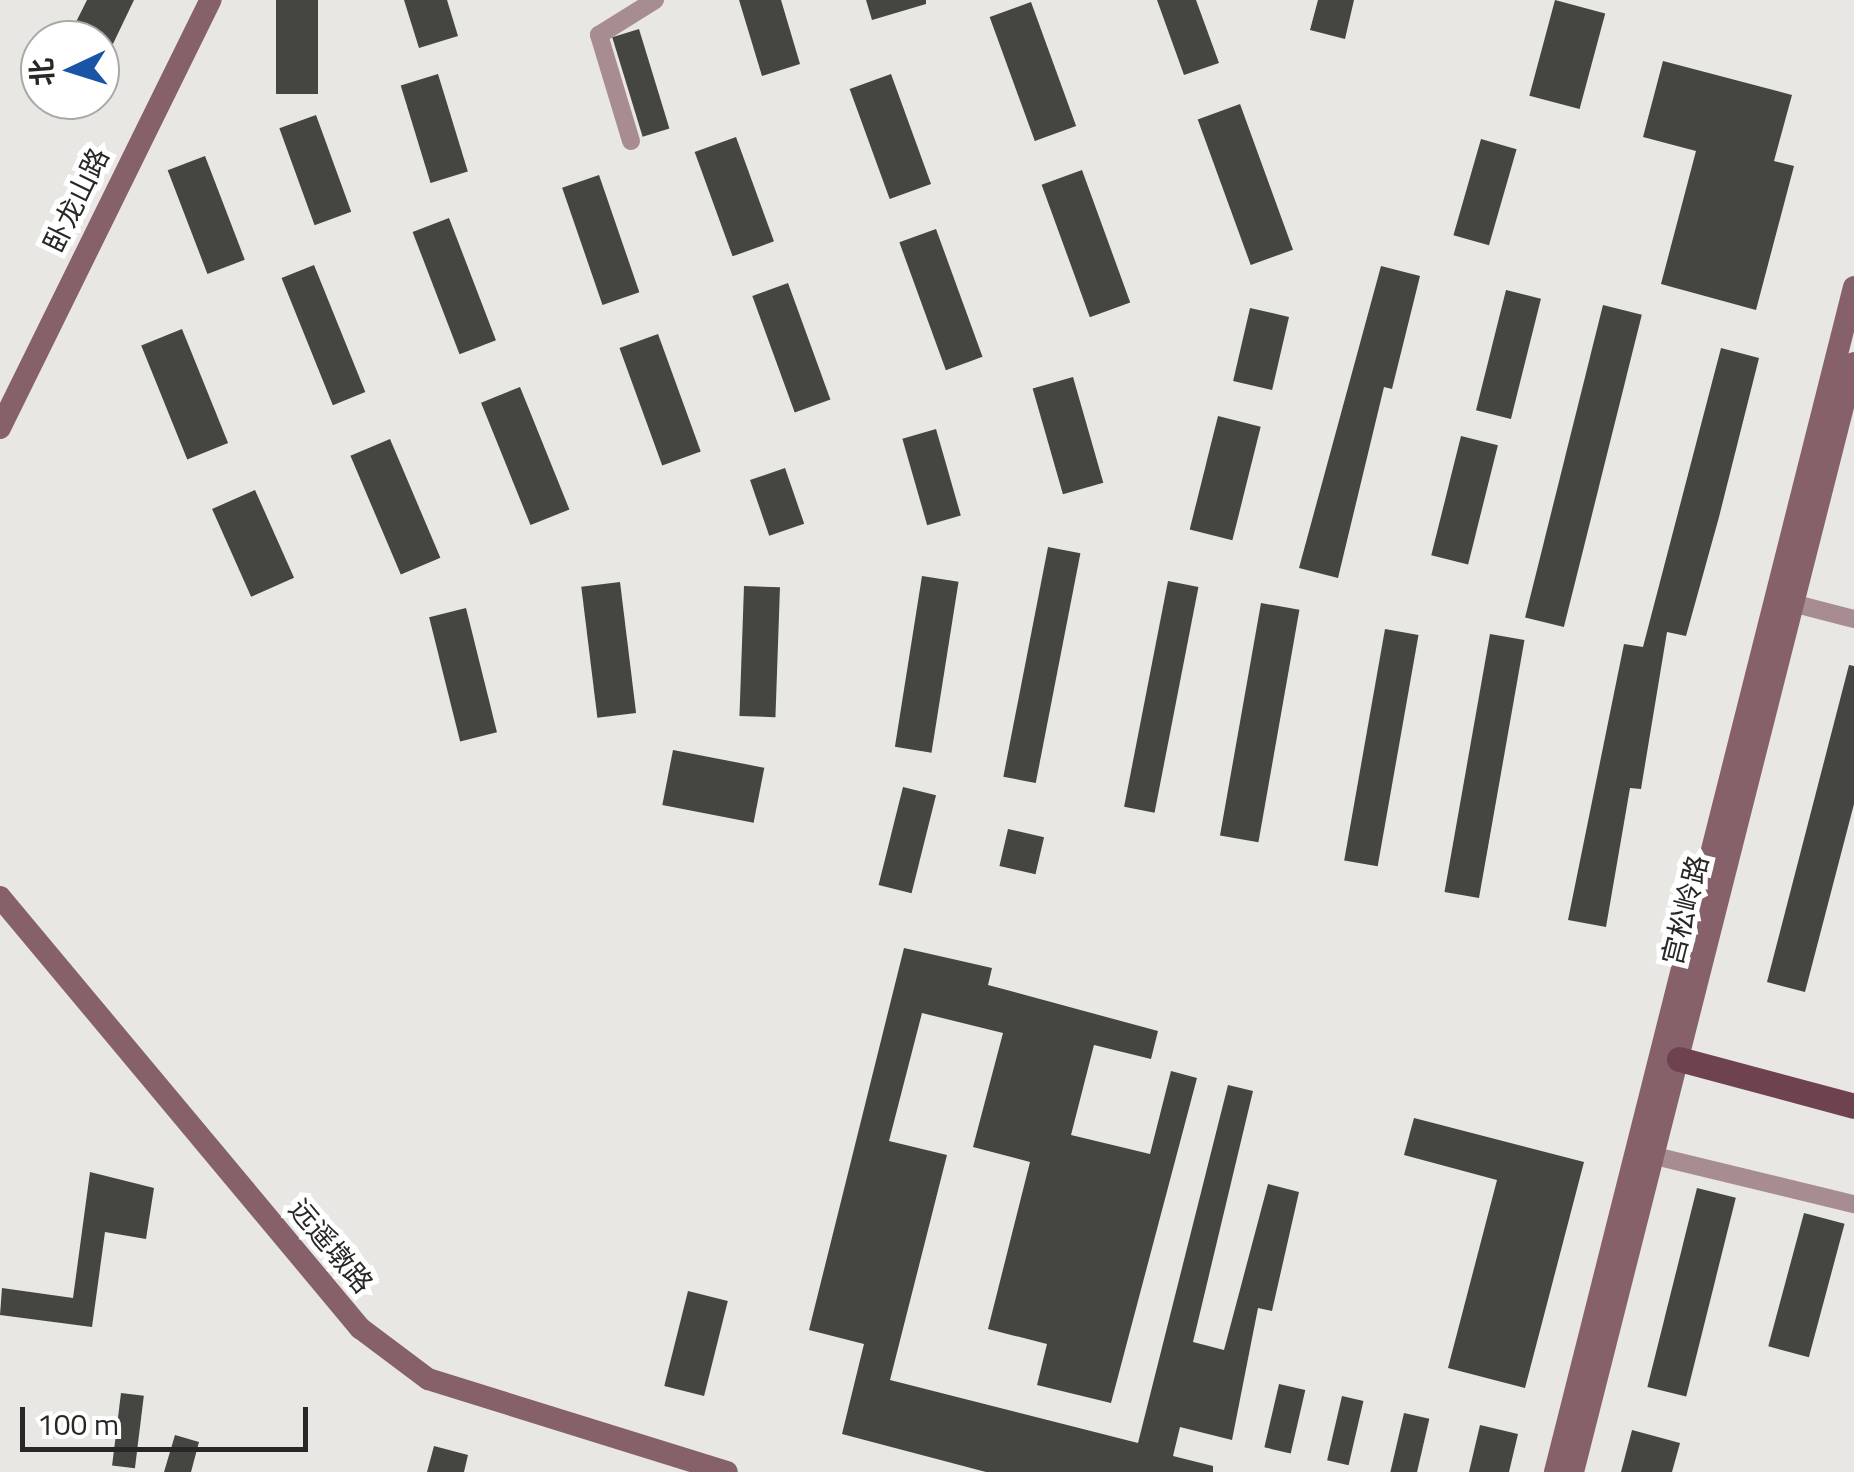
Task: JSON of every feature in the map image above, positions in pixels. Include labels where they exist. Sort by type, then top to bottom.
[{"type":"main road","name":"卧龙山路","points":[[0,428],[211,0]]},
{"type":"main road","points":[[1555,1472],[1854,287]]},
{"type":"main road","name":"宫松岭路","points":[[1573,1472],[1854,363]]},
{"type":"main road","name":"远遥墩路","points":[[0,897],[360,1328],[428,1379],[727,1472]]},
{"type":"main road","points":[[1679,1059],[1854,1106]]},
{"type":"street","points":[[630,141],[599,36],[655,0]]},
{"type":"street","points":[[1792,603],[1854,619]]},
{"type":"street","points":[[1655,1156],[1854,1204]]},
{"type":"building","points":[[87,0],[134,0],[120,29],[120,20],[77,20]]},
{"type":"building","points":[[276,0],[318,0],[318,94],[276,94]]},
{"type":"building","points":[[404,0],[447,0],[458,36],[419,48]]},
{"type":"building","points":[[739,0],[781,0],[800,64],[762,76]]},
{"type":"building","points":[[866,0],[926,0],[926,4],[872,20]]},
{"type":"building","points":[[1157,0],[1196,0],[1219,63],[1184,75]]},
{"type":"building","points":[[1318,0],[1354,0],[1345,39],[1310,30]]},
{"type":"building","points":[[1555,0],[1605,13],[1580,109],[1529,96]]},
{"type":"building","points":[[1031,2],[1076,126],[1035,141],[990,17]]},
{"type":"building","points":[[639,29],[669,128],[643,137],[612,37]]},
{"type":"building","points":[[1663,61],[1792,95],[1774,161],[1794,166],[1756,310],[1661,284],[1696,151],[1643,137]]},
{"type":"building","points":[[438,74],[468,172],[431,183],[401,85]]},
{"type":"building","points":[[891,74],[931,184],[890,199],[850,89]]},
{"type":"building","points":[[1240,104],[1293,250],[1251,265],[1198,119]]},
{"type":"building","points":[[316,115],[351,212],[315,225],[279,128]]},
{"type":"building","points":[[736,137],[774,241],[733,256],[695,152]]},
{"type":"building","points":[[1481,139],[1517,149],[1489,245],[1453,235]]},
{"type":"building","points":[[205,156],[245,260],[207,274],[168,170]]},
{"type":"building","points":[[1082,170],[1130,302],[1090,317],[1042,185]]},
{"type":"building","points":[[599,175],[639,292],[602,305],[562,188]]},
{"type":"building","points":[[449,218],[496,340],[460,354],[413,232]]},
{"type":"building","points":[[936,229],[983,357],[946,370],[899,242]]},
{"type":"building","points":[[314,265],[365,392],[333,405],[282,278]]},
{"type":"building","points":[[1381,266],[1420,276],[1392,389],[1384,387],[1338,578],[1299,568]]},
{"type":"building","points":[[788,283],[830,400],[795,413],[752,296]]},
{"type":"building","points":[[1506,290],[1541,299],[1511,419],[1476,410]]},
{"type":"building","points":[[1603,305],[1642,315],[1564,627],[1525,617]]},
{"type":"building","points":[[1250,308],[1289,317],[1272,390],[1233,381]]},
{"type":"building","points":[[182,329],[228,443],[187,460],[141,345]]},
{"type":"building","points":[[658,334],[701,451],[662,465],[619,348]]},
{"type":"building","points":[[1721,348],[1759,358],[1719,517],[1686,636],[1667,632],[1641,789],[1630,788],[1606,927],[1568,920],[1624,644],[1643,647]]},
{"type":"building","points":[[1073,377],[1103,483],[1063,494],[1033,389]]},
{"type":"building","points":[[520,387],[569,509],[531,525],[481,403]]},
{"type":"building","points":[[1218,416],[1261,427],[1232,540],[1190,530]]},
{"type":"building","points":[[936,429],[961,516],[927,525],[902,439]]},
{"type":"building","points":[[1461,436],[1498,445],[1468,565],[1431,555]]},
{"type":"building","points":[[390,439],[440,558],[401,575],[350,456]]},
{"type":"building","points":[[785,468],[804,524],[769,536],[750,480]]},
{"type":"building","points":[[255,490],[294,578],[251,597],[212,509]]},
{"type":"building","points":[[1048,547],[1080,553],[1036,783],[1003,777]]},
{"type":"building","points":[[922,576],[959,582],[931,753],[895,747]]},
{"type":"building","points":[[1168,581],[1198,587],[1155,813],[1124,807]]},
{"type":"building","points":[[620,582],[636,713],[597,718],[581,587]]},
{"type":"building","points":[[744,586],[780,587],[775,717],[739,716]]},
{"type":"building","points":[[1261,603],[1299,610],[1258,842],[1220,835]]},
{"type":"building","points":[[466,608],[497,732],[460,741],[429,617]]},
{"type":"building","points":[[1385,629],[1418,635],[1378,866],[1344,860]]},
{"type":"building","points":[[1490,634],[1524,640],[1479,898],[1445,892]]},
{"type":"building","points":[[1849,665],[1854,666],[1854,804],[1805,992],[1767,982]]},
{"type":"building","points":[[673,750],[764,768],[754,823],[662,805]]},
{"type":"building","points":[[903,787],[936,795],[912,893],[879,885]]},
{"type":"building","points":[[1008,829],[1044,837],[1036,874],[999,866]]},
{"type":"building","points":[[904,948],[992,968],[988,985],[1158,1031],[1151,1059],[1094,1045],[1071,1135],[1150,1154],[1171,1071],[1197,1078],[1111,1403],[1037,1385],[1047,1344],[988,1329],[1030,1162],[973,1147],[1003,1033],[922,1013],[889,1141],[947,1155],[890,1380],[1138,1443],[1228,1085],[1253,1091],[1193,1342],[1224,1350],[1268,1184],[1299,1192],[1272,1311],[1258,1308],[1232,1440],[1180,1427],[1173,1456],[1213,1466],[1213,1472],[986,1472],[842,1434],[864,1344],[809,1330]]},
{"type":"building","points":[[1414,1118],[1584,1162],[1525,1388],[1448,1368],[1497,1180],[1404,1155]]},
{"type":"building","points":[[90,1172],[154,1188],[146,1239],[105,1232],[92,1327],[0,1315],[2,1288],[73,1298]]},
{"type":"building","points":[[1697,1188],[1736,1198],[1686,1397],[1647,1387]]},
{"type":"building","points":[[1804,1213],[1845,1224],[1809,1357],[1768,1346]]},
{"type":"building","points":[[688,1291],[728,1301],[704,1396],[664,1386]]},
{"type":"building","points":[[1279,1384],[1305,1390],[1291,1453],[1264,1447]]},
{"type":"building","points":[[121,1393],[144,1396],[135,1468],[112,1465]]},
{"type":"building","points":[[1342,1396],[1363,1401],[1349,1465],[1327,1460]]},
{"type":"building","points":[[1404,1413],[1429,1419],[1417,1472],[1390,1472]]},
{"type":"building","points":[[1480,1425],[1518,1434],[1509,1472],[1469,1472]]},
{"type":"building","points":[[1632,1430],[1680,1443],[1672,1472],[1621,1472]]},
{"type":"building","points":[[175,1435],[199,1442],[191,1472],[164,1472]]},
{"type":"building","points":[[434,1446],[468,1455],[464,1472],[427,1472]]}]
